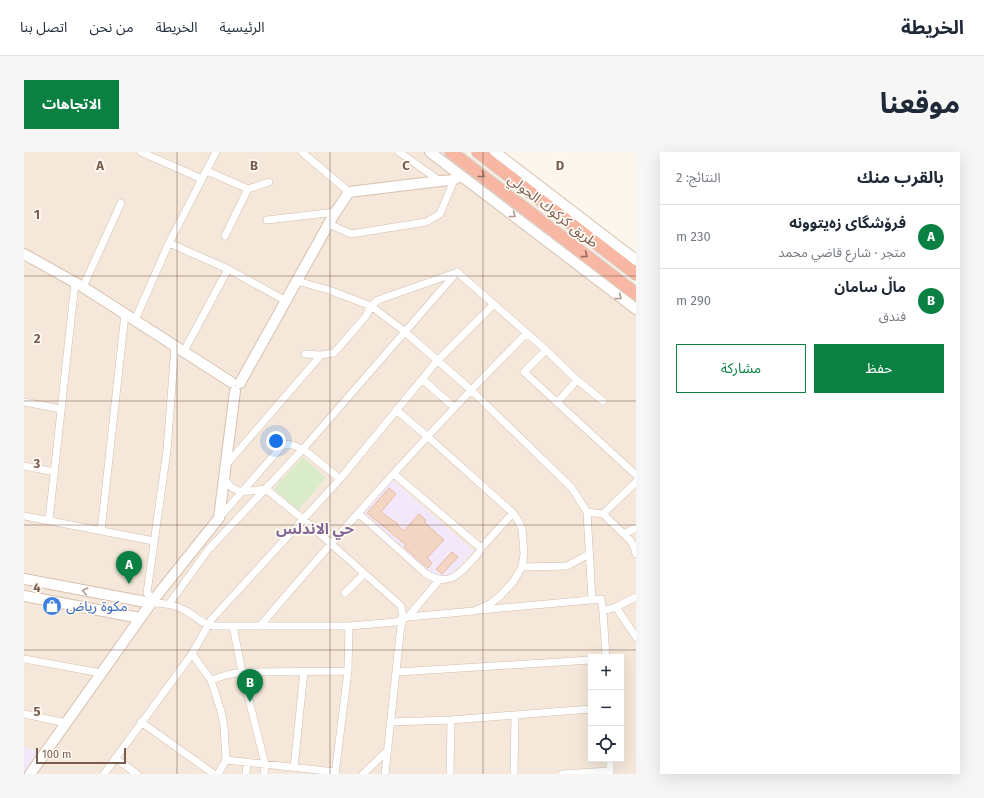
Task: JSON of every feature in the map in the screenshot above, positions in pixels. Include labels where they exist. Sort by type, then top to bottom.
[{"type":"highway","name":"طريق كركوك الحولي","points":[[451,152],[636,294]]},
{"type":"highway","name":"طريق كركوك الحولي","points":[[478,152],[574,219],[636,274]]},
{"type":"highway","points":[[544,239],[554,232]]},
{"type":"main road","points":[[430,152],[457,177],[544,239],[636,309]]},
{"type":"main road","points":[[495,152],[574,219],[636,260]]},
{"type":"main road","points":[[30,774],[152,601],[222,515],[224,478],[236,385],[349,192],[457,177]]},
{"type":"main road","points":[[24,254],[79,285],[236,385]]},
{"type":"main road","points":[[24,579],[152,601]]},
{"type":"main road","points":[[24,596],[140,618]]},
{"type":"street","points":[[141,152],[202,180]]},
{"type":"street","points":[[135,320],[169,243],[216,152]]},
{"type":"street","points":[[302,152],[349,192]]},
{"type":"street","points":[[399,152],[440,180]]},
{"type":"street","points":[[207,171],[248,189],[269,182]]},
{"type":"street","points":[[329,224],[351,234],[426,222],[440,214],[457,177]]},
{"type":"street","points":[[225,236],[248,189]]},
{"type":"street","points":[[49,520],[61,408],[79,285],[121,203]]},
{"type":"street","points":[[267,220],[336,212]]},
{"type":"street","points":[[169,243],[228,269],[286,301]]},
{"type":"street","points":[[184,351],[228,269]]},
{"type":"street","points":[[457,272],[546,350],[577,380],[603,401]]},
{"type":"street","points":[[305,354],[321,355],[334,353],[366,316],[371,306],[378,300],[457,272]]},
{"type":"street","points":[[169,604],[208,550],[303,449],[404,331],[457,272]]},
{"type":"street","points":[[297,281],[329,290],[371,306],[404,331],[470,389],[572,488],[587,512],[592,600]]},
{"type":"street","points":[[104,774],[192,654],[211,620],[340,479],[437,361],[494,304]]},
{"type":"street","points":[[101,531],[125,314]]},
{"type":"street","points":[[260,626],[330,544],[427,436],[470,389],[527,333]]},
{"type":"street","points":[[175,346],[167,450],[147,593],[152,601],[181,608],[208,625],[213,626],[349,626],[391,623],[405,618],[601,600],[606,654]]},
{"type":"street","points":[[546,350],[524,372],[636,475]]},
{"type":"street","points":[[226,465],[321,355]]},
{"type":"street","points":[[422,379],[454,407]]},
{"type":"street","points":[[558,403],[577,380]]},
{"type":"street","points":[[24,402],[61,408]]},
{"type":"street","points":[[396,410],[513,513],[522,529],[524,554],[522,566],[513,582],[490,604],[474,611]]},
{"type":"street","points":[[222,515],[282,446],[289,444],[303,449],[340,479]]},
{"type":"street","points":[[24,466],[54,472]]},
{"type":"street","points":[[394,474],[481,548]]},
{"type":"street","points":[[224,478],[237,492],[266,489],[303,519],[400,605],[405,618]]},
{"type":"street","points":[[603,514],[636,482]]},
{"type":"street","points":[[587,512],[603,514],[633,544],[636,554]]},
{"type":"street","points":[[358,513],[425,573],[440,579],[458,576],[513,513]]},
{"type":"street","points":[[222,515],[240,516]]},
{"type":"street","points":[[24,516],[154,541]]},
{"type":"street","points":[[624,534],[636,528]]},
{"type":"street","points":[[522,566],[567,566],[589,554]]},
{"type":"street","points":[[346,593],[364,574]]},
{"type":"street","points":[[385,774],[400,634],[405,618],[440,579]]},
{"type":"street","points":[[603,611],[616,607],[636,597]]},
{"type":"street","points":[[616,607],[636,637]]},
{"type":"street","points":[[233,626],[242,672],[265,764],[264,774]]},
{"type":"street","points":[[226,760],[265,764],[292,770],[336,773],[348,671],[349,626]]},
{"type":"street","points":[[192,654],[211,680],[221,711],[224,726],[226,760],[218,774]]},
{"type":"street","points":[[24,659],[101,673]]},
{"type":"street","points":[[396,672],[588,660]]},
{"type":"street","points":[[292,770],[304,671]]},
{"type":"street","points":[[211,680],[242,672],[348,671]]},
{"type":"street","points":[[391,722],[451,720],[588,710]]},
{"type":"street","points":[[24,714],[66,723]]},
{"type":"street","points":[[514,774],[515,715]]},
{"type":"street","points":[[450,774],[451,720]]},
{"type":"street","points":[[141,722],[214,774]]},
{"type":"street","points":[[363,774],[388,750]]},
{"type":"street","points":[[115,758],[137,774]]},
{"type":"street","points":[[246,774],[247,762]]},
{"type":"street","points":[[562,774],[610,772]]},
{"type":"shaded area","points":[[24,152],[465,152],[636,284],[636,774],[24,774]]},
{"type":"shaded area","points":[[391,482],[395,482],[474,551],[454,572],[441,576],[425,569],[364,513]]},
{"type":"shaded area","points":[[24,747],[39,751],[24,772]]},
{"type":"green space","points":[[303,457],[326,478],[298,510],[274,489]]},
{"type":"building","points":[[389,488],[396,494],[381,512],[398,524],[397,525],[404,531],[419,514],[426,520],[424,522],[444,540],[427,558],[432,563],[428,568],[404,547],[406,545],[367,513]]},
{"type":"building","points":[[452,552],[458,557],[442,574],[436,569]]},
{"type":"place","name":"فرۆشگای زەیتوونە","points":[[129,584]]},
{"type":"place","name":"مكوة رياض","points":[[52,606]]},
{"type":"place","name":"ماڵ سامان","points":[[250,702]]},
{"type":"district","name":"حي الاندلس","points":[[315,529]]}]
